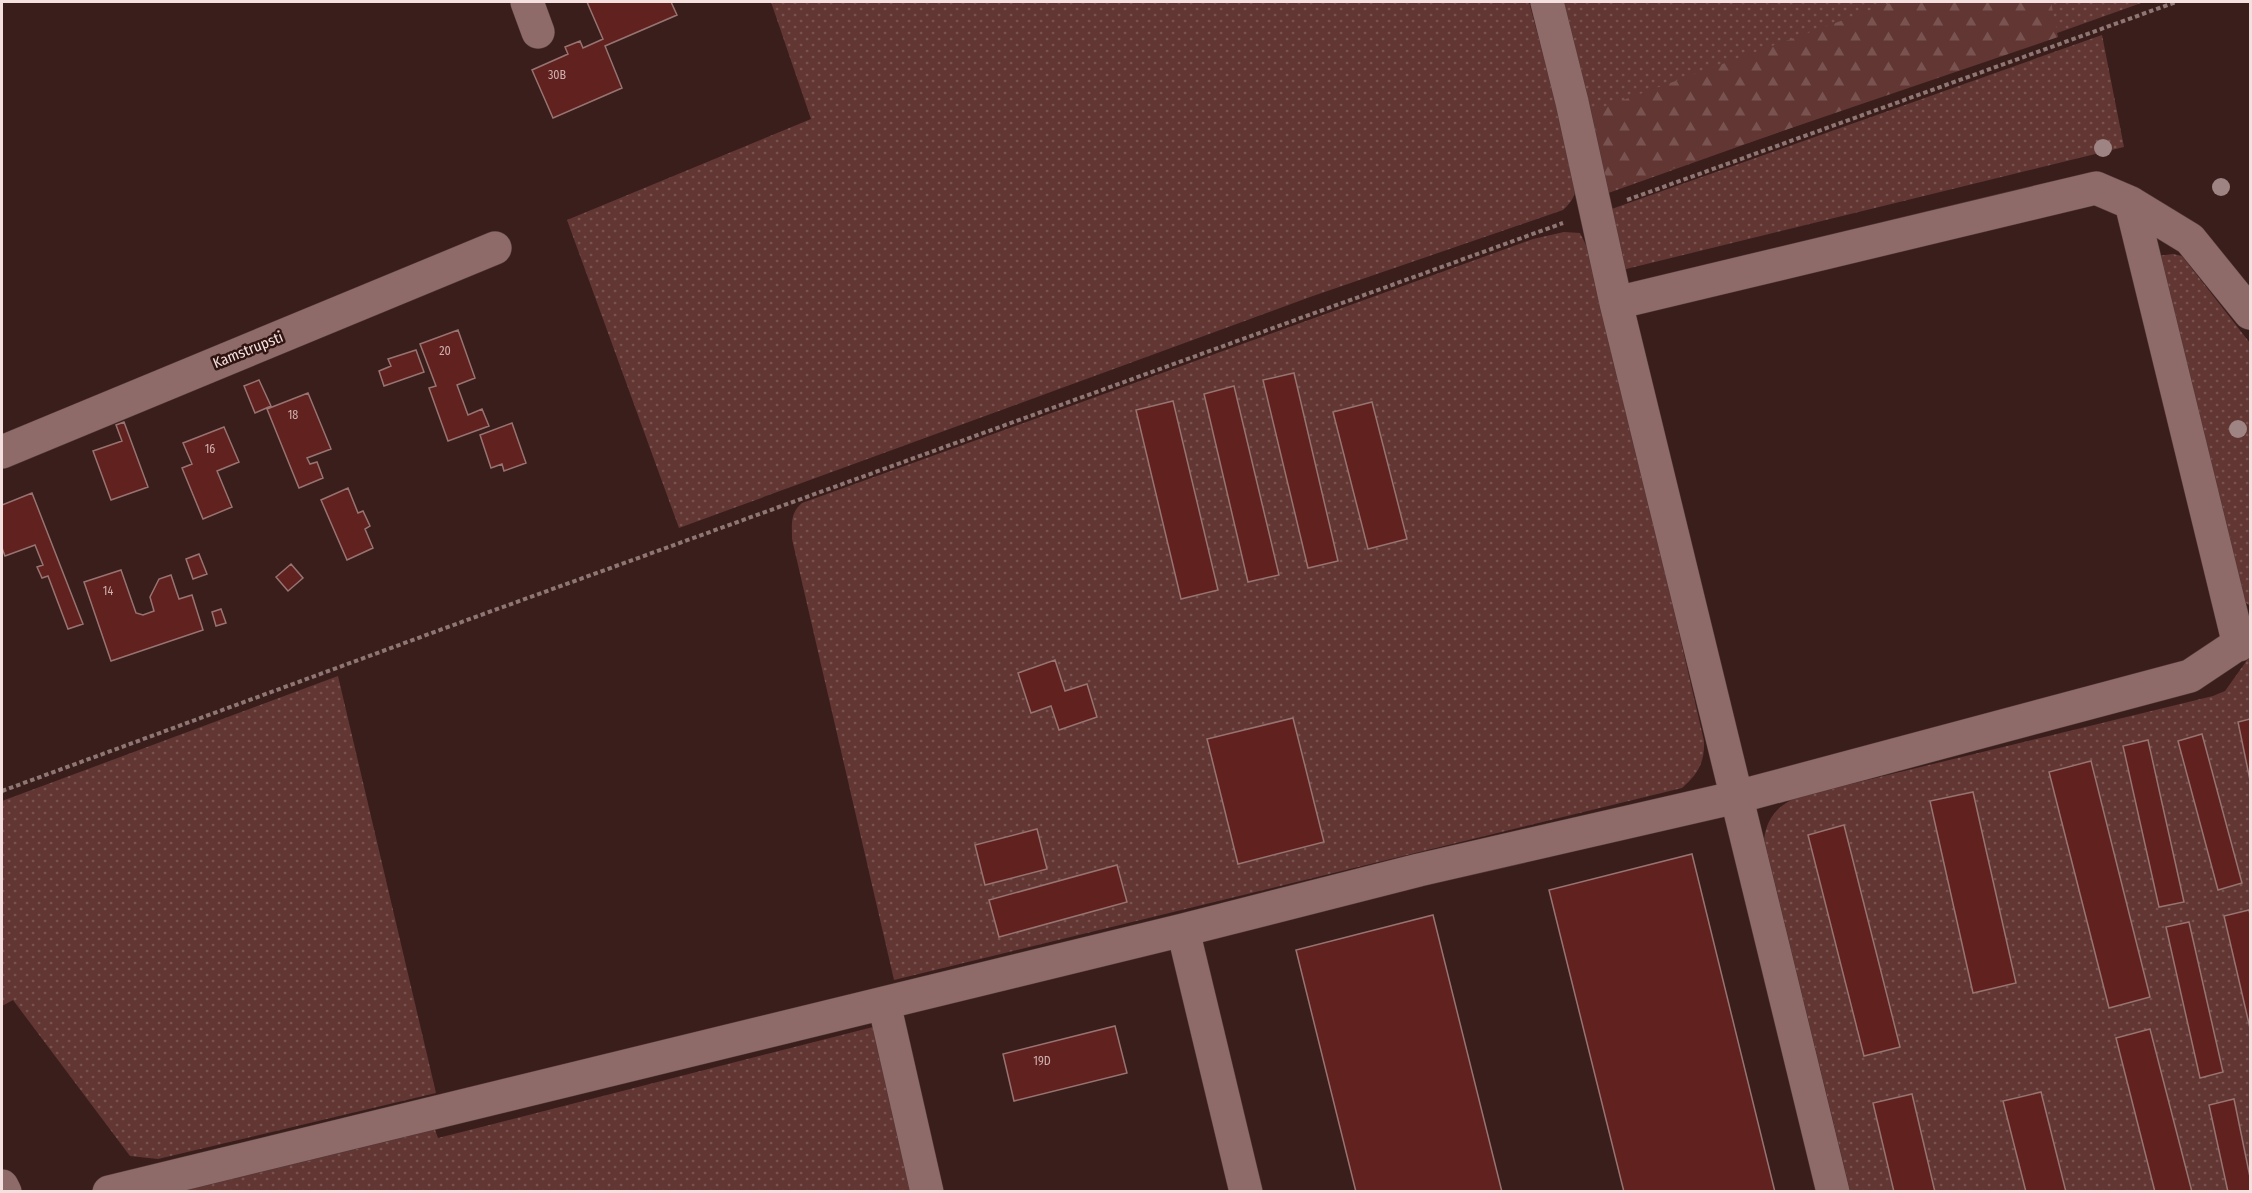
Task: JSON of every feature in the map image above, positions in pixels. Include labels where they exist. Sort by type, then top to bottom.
[{"type":"street","points":[[527,2],[538,32]]},
{"type":"street","points":[[1547,2],[1572,102],[1616,303],[1833,1191]]},
{"type":"street","points":[[1616,303],[2096,188],[2131,203],[2190,239],[2250,313]]},
{"type":"street","points":[[109,1191],[1183,930],[1419,870],[1737,796],[2190,676],[2245,641],[2131,203]]},
{"type":"street","name":"Kamstrupsti","points":[[2,452],[495,248]]},
{"type":"street","points":[[1183,930],[1246,1191]]},
{"type":"street","points":[[884,1003],[927,1191]]},
{"type":"street","points":[[2,1186],[5,1191]]},
{"type":"path","points":[[2,791],[489,612],[2176,2]]},
{"type":"green space","points":[[771,2],[1529,2],[1576,177],[1576,187],[1570,203],[1563,210],[1310,297],[679,528],[567,220],[811,119]]},
{"type":"green space","points":[[1554,2],[2144,2],[1600,196]]},
{"type":"green space","points":[[1893,2],[2051,2],[2058,37],[1601,193],[1582,115]]},
{"type":"green space","points":[[2102,35],[2124,147],[1618,271],[1606,211]]},
{"type":"green space","points":[[1564,232],[1580,233],[1593,259],[1704,741],[1702,761],[1692,778],[1682,788],[894,980],[792,539],[792,519],[798,507],[802,503],[1533,239]]},
{"type":"green space","points":[[2173,254],[2182,256],[2250,343],[2250,606],[2242,600],[2157,256]]},
{"type":"green space","points":[[2250,656],[2250,1191],[1850,1191],[1764,839],[1770,819],[1784,804],[1797,797],[2213,696],[2225,691]]},
{"type":"green space","points":[[338,676],[436,1093],[158,1159],[130,1156],[13,1000],[2,1006],[2,801]]},
{"type":"green space","points":[[881,1025],[918,1192],[171,1192],[433,1124],[438,1138]]},
{"type":"building","points":[[587,2],[671,2],[677,15],[605,46],[622,88],[553,118],[532,70],[568,54],[565,47],[580,41],[583,48],[603,39]]},
{"type":"building","points":[[458,330],[475,378],[457,385],[468,415],[482,409],[489,426],[448,441],[429,388],[436,386],[420,344]]},
{"type":"building","points":[[416,350],[424,372],[384,386],[379,371],[391,366],[388,359]]},
{"type":"building","points":[[1294,373],[1338,561],[1308,568],[1263,380]]},
{"type":"building","points":[[259,380],[271,406],[255,413],[244,386]]},
{"type":"building","points":[[1234,386],[1279,575],[1248,582],[1204,394]]},
{"type":"building","points":[[308,393],[331,449],[307,458],[310,464],[317,462],[323,478],[299,488],[267,409]]},
{"type":"building","points":[[1173,401],[1218,590],[1181,599],[1136,410]]},
{"type":"building","points":[[1372,402],[1407,539],[1368,549],[1333,412]]},
{"type":"building","points":[[124,422],[148,487],[111,500],[93,451],[122,441],[116,425]]},
{"type":"building","points":[[512,423],[526,463],[504,471],[502,464],[491,468],[480,435]]},
{"type":"building","points":[[224,427],[239,462],[217,471],[232,507],[203,519],[182,468],[192,464],[183,443]]},
{"type":"building","points":[[348,488],[358,513],[363,511],[370,526],[365,529],[373,548],[347,560],[321,500]]},
{"type":"building","points":[[32,493],[83,624],[68,629],[48,576],[42,578],[37,567],[43,565],[35,545],[5,556],[2,548],[2,505]]},
{"type":"building","points":[[199,554],[207,574],[193,579],[186,559]]},
{"type":"building","points":[[291,564],[303,578],[288,591],[276,577]]},
{"type":"building","points":[[121,570],[136,613],[143,615],[154,611],[150,597],[159,579],[171,575],[179,599],[192,595],[203,630],[111,661],[84,582]]},
{"type":"building","points":[[221,609],[226,623],[216,626],[212,612]]},
{"type":"building","points":[[1055,660],[1065,691],[1087,684],[1097,717],[1059,730],[1051,706],[1031,713],[1018,673]]},
{"type":"building","points":[[1293,718],[1324,842],[1238,864],[1207,739]]},
{"type":"building","points":[[2250,719],[2250,780],[2238,722]]},
{"type":"building","points":[[2202,734],[2242,883],[2218,890],[2178,741]]},
{"type":"building","points":[[2148,740],[2184,902],[2159,907],[2123,746]]},
{"type":"building","points":[[2091,761],[2150,997],[2109,1008],[2049,772]]},
{"type":"building","points":[[1973,792],[2016,983],[1973,993],[1930,801]]},
{"type":"building","points":[[1844,825],[1900,1047],[1864,1056],[1808,835]]},
{"type":"building","points":[[1037,829],[1047,869],[985,885],[975,845]]},
{"type":"building","points":[[1692,854],[1775,1192],[1624,1192],[1549,890]]},
{"type":"building","points":[[1117,865],[1127,902],[999,937],[989,900]]},
{"type":"building","points":[[2249,910],[2250,914],[2250,1028],[2224,916]]},
{"type":"building","points":[[1433,915],[1502,1192],[1356,1192],[1296,950]]},
{"type":"building","points":[[2189,922],[2223,1072],[2200,1078],[2166,927]]},
{"type":"building","points":[[1115,1026],[1127,1073],[1014,1101],[1003,1054]]},
{"type":"building","points":[[2150,1029],[2192,1192],[2155,1192],[2116,1038]]},
{"type":"building","points":[[2041,1092],[2066,1192],[2026,1192],[2003,1101]]},
{"type":"building","points":[[1912,1094],[1935,1192],[1894,1192],[1873,1103]]},
{"type":"building","points":[[2234,1099],[2250,1177],[2250,1192],[2228,1192],[2209,1105]]}]
